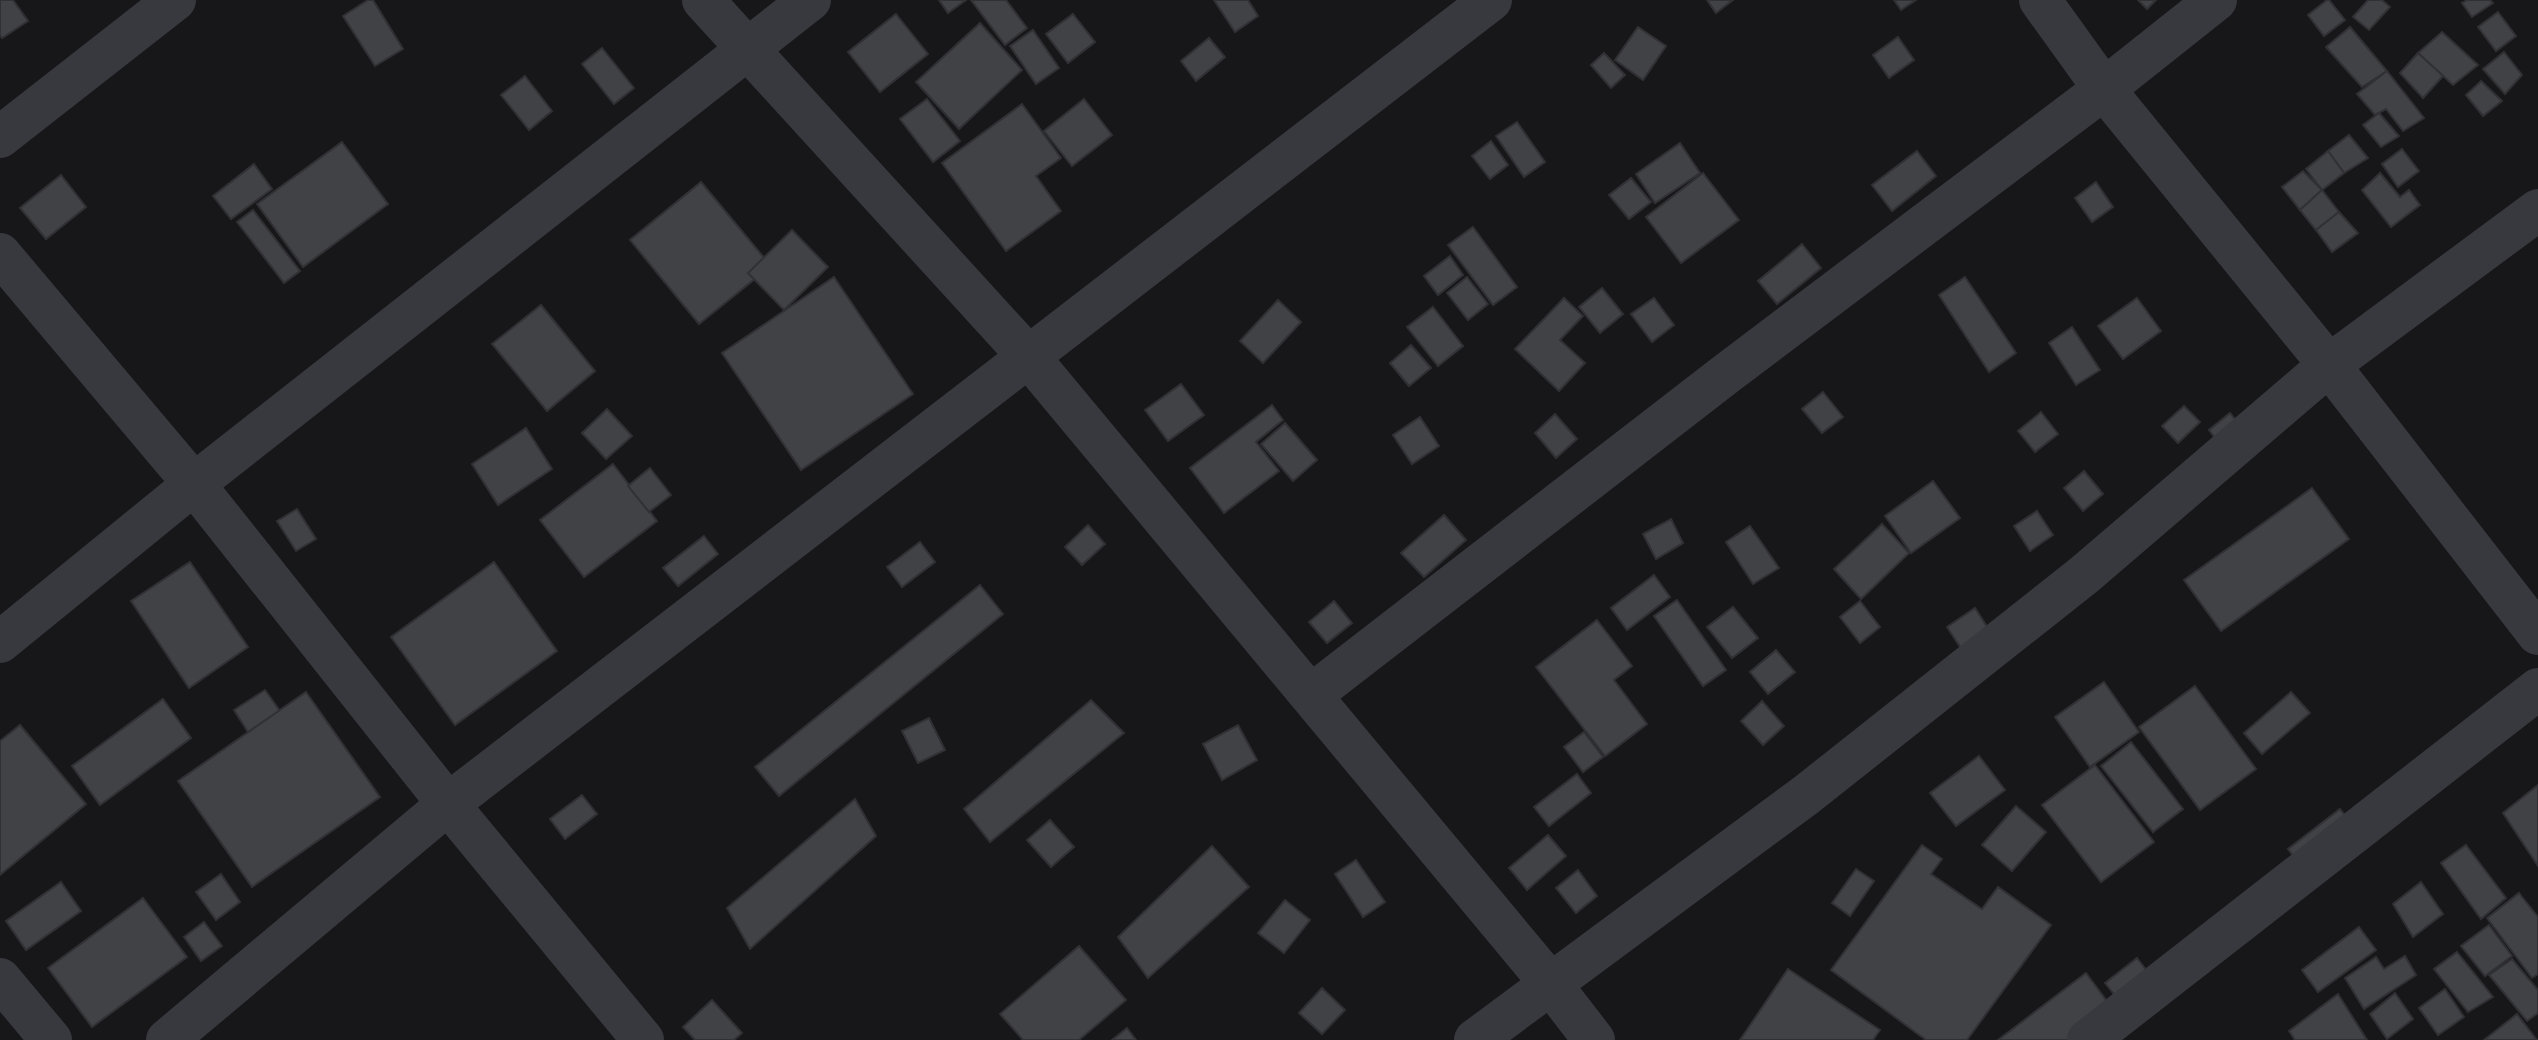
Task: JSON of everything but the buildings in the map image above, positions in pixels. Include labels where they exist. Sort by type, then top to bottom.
[{"type":"street","points":[[0,137],[175,0]]},
{"type":"street","points":[[703,0],[1028,356],[1550,983],[1594,1040]]},
{"type":"street","points":[[0,642],[194,484],[810,0]]},
{"type":"street","points":[[167,1040],[448,804],[1491,0]]},
{"type":"street","points":[[2040,0],[2104,89],[2329,365],[2538,634]]},
{"type":"street","points":[[1311,695],[2216,0]]},
{"type":"street","points":[[1475,1040],[1806,795],[2084,575],[2329,365],[2538,210]]},
{"type":"street","points":[[0,254],[194,484],[448,804],[643,1040]]},
{"type":"street","points":[[2088,1040],[2538,689]]},
{"type":"street","points":[[0,979],[51,1040]]}]
